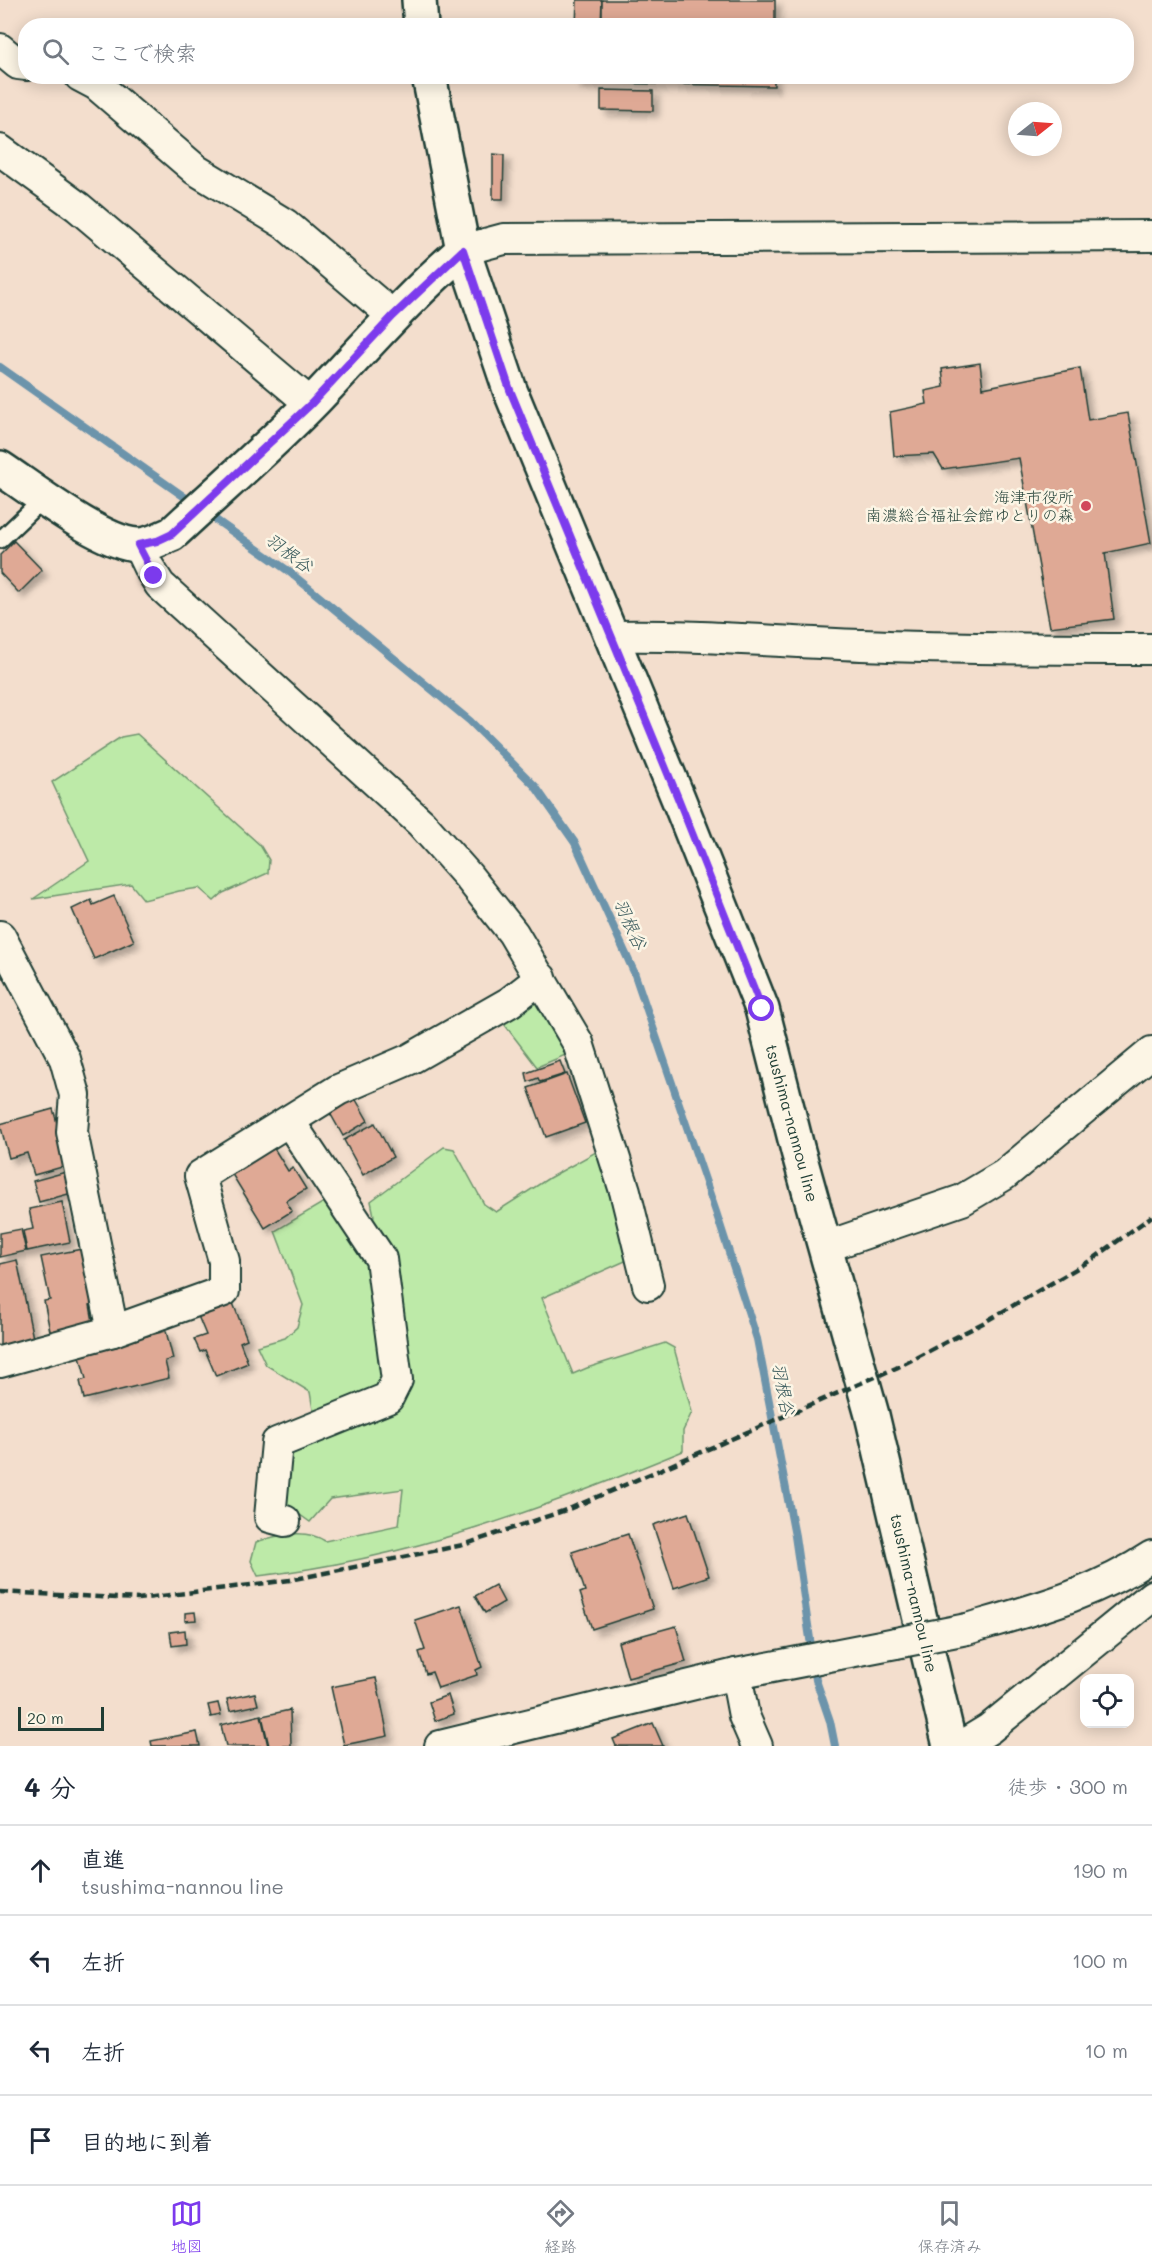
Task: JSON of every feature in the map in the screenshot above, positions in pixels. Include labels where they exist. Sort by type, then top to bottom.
[{"type":"main road","points":[[419,0],[420,18]]},
{"type":"main road","name":"tsushima-nannou line","points":[[431,84],[463,250],[510,390],[762,1009],[825,1247],[873,1415],[950,1746]]},
{"type":"main road","points":[[0,468],[84,524],[117,540],[138,545],[157,541],[172,534],[311,404],[393,316],[463,250]]},
{"type":"street","points":[[0,49],[18,64]]},
{"type":"street","points":[[95,84],[195,170],[285,224],[393,316]]},
{"type":"street","points":[[0,150],[78,207],[311,404]]},
{"type":"street","points":[[463,250],[504,239],[1152,236]]},
{"type":"street","points":[[138,545],[160,585],[421,823],[507,925],[541,978],[578,1043],[625,1191],[648,1285]]},
{"type":"street","points":[[611,636],[657,635],[862,645],[1023,649],[1152,649]]},
{"type":"street","points":[[0,936],[68,1068],[75,1095],[72,1132],[113,1331]]},
{"type":"street","points":[[0,1362],[113,1331],[224,1292],[224,1261],[200,1176],[338,1090],[410,1059],[510,1002],[541,978]]},
{"type":"street","points":[[825,1247],[962,1200],[1004,1175],[1152,1053]]},
{"type":"street","points":[[285,1521],[270,1517],[277,1443],[388,1398],[397,1380],[381,1259],[289,1121]]},
{"type":"street","points":[[440,1746],[749,1672],[967,1629],[1049,1606],[1124,1575],[1152,1556]]},
{"type":"street","points":[[961,1746],[989,1729],[1152,1596]]},
{"type":"street","points":[[749,1672],[744,1716],[757,1746]]},
{"type":"lane","points":[[0,540],[44,498]]},
{"type":"green space","points":[[137,734],[260,845],[269,860],[268,873],[223,893],[214,901],[199,888],[144,900],[131,884],[33,899],[89,861],[52,782],[121,737]]},
{"type":"green space","points":[[546,1000],[575,1051],[537,1067],[501,1020],[528,1001]]},
{"type":"green space","points":[[444,1147],[454,1149],[484,1204],[496,1212],[549,1178],[603,1148],[632,1258],[542,1298],[573,1374],[665,1343],[674,1348],[692,1412],[683,1431],[683,1451],[580,1492],[475,1529],[369,1557],[258,1576],[251,1561],[256,1542],[291,1534],[309,1535],[325,1541],[399,1525],[403,1489],[330,1499],[310,1522],[282,1502],[291,1454],[313,1437],[396,1408],[368,1221],[374,1216],[371,1201]]},
{"type":"green space","points":[[329,1199],[372,1264],[383,1388],[314,1416],[310,1392],[266,1365],[257,1346],[285,1338],[297,1327],[303,1305],[275,1231]]},
{"type":"building","points":[[577,0],[602,0],[601,18],[576,18]]},
{"type":"building","points":[[602,0],[775,0],[775,18],[602,18]]},
{"type":"building","points":[[659,84],[774,84],[774,86]]},
{"type":"building","points":[[601,90],[653,91],[653,111],[601,110]]},
{"type":"building","points":[[493,154],[504,155],[503,199],[493,199]]},
{"type":"building","name":"海津市役所 南濃総合福祉会館ゆとりの森","points":[[980,363],[983,388],[1080,368],[1088,420],[1128,413],[1151,543],[1105,553],[1114,619],[1050,627],[1019,458],[943,469],[934,454],[894,456],[890,412],[927,404],[925,391],[944,387],[942,369]]},
{"type":"building","points":[[14,541],[42,570],[19,593],[0,573],[0,555]]},
{"type":"building","points":[[114,896],[134,941],[94,959],[72,909],[91,900],[93,905]]},
{"type":"building","points":[[560,1061],[565,1074],[540,1082],[538,1078],[528,1082],[526,1073]]},
{"type":"building","points":[[567,1074],[585,1123],[546,1137],[528,1088]]},
{"type":"building","points":[[355,1098],[368,1121],[343,1136],[330,1113]]},
{"type":"building","points":[[53,1109],[69,1165],[34,1175],[27,1153],[9,1158],[0,1124]]},
{"type":"building","points":[[375,1123],[393,1157],[363,1175],[344,1140]]},
{"type":"building","points":[[272,1145],[288,1171],[293,1168],[306,1189],[286,1201],[292,1211],[265,1228],[230,1171]]},
{"type":"building","points":[[66,1172],[72,1193],[39,1202],[33,1181]]},
{"type":"building","points":[[62,1202],[70,1242],[27,1251],[23,1231],[33,1229],[29,1209]]},
{"type":"building","points":[[21,1229],[26,1251],[0,1257],[0,1233]]},
{"type":"building","points":[[87,1248],[99,1304],[90,1305],[94,1327],[51,1336],[44,1301],[50,1300],[41,1257]]},
{"type":"building","points":[[17,1260],[34,1343],[0,1351],[0,1264]]},
{"type":"building","points":[[233,1303],[247,1339],[240,1342],[248,1363],[216,1376],[205,1350],[200,1352],[194,1339],[206,1335],[198,1316]]},
{"type":"building","points":[[166,1331],[173,1359],[165,1361],[169,1378],[84,1399],[80,1381],[86,1379],[79,1353]]},
{"type":"building","points":[[688,1513],[709,1576],[674,1588],[653,1525]]},
{"type":"building","points":[[628,1534],[653,1609],[592,1629],[580,1593],[585,1591],[572,1552]]},
{"type":"building","points":[[495,1585],[504,1602],[485,1613],[475,1596]]},
{"type":"building","points":[[461,1605],[482,1667],[476,1670],[477,1675],[438,1688],[432,1672],[426,1674],[419,1652],[425,1650],[415,1620]]},
{"type":"building","points":[[195,1612],[196,1620],[185,1621],[185,1613]]},
{"type":"building","points":[[676,1626],[686,1662],[628,1678],[618,1642]]},
{"type":"building","points":[[185,1630],[186,1644],[172,1646],[170,1632]]},
{"type":"building","points":[[376,1678],[388,1736],[344,1745],[331,1687]]},
{"type":"building","points":[[255,1693],[258,1705],[230,1711],[227,1699]]},
{"type":"building","points":[[448,1695],[454,1714],[435,1721],[429,1702]]},
{"type":"building","points":[[218,1703],[221,1715],[211,1717],[208,1705]]},
{"type":"building","points":[[290,1710],[291,1746],[269,1746],[262,1716]]},
{"type":"building","points":[[261,1715],[268,1746],[226,1746],[221,1725]]},
{"type":"building","points":[[653,1723],[663,1746],[616,1746],[613,1739]]},
{"type":"building","points":[[197,1732],[200,1746],[152,1746],[151,1741]]},
{"type":"waterway","name":"羽根谷","points":[[0,367],[196,505]]},
{"type":"waterway","name":"羽根谷","points":[[206,513],[287,570],[470,721],[535,786],[575,843],[634,972],[757,1339],[795,1536],[816,1680],[830,1721],[835,1746]]},
{"type":"railway","points":[[0,1592],[138,1599],[290,1580],[463,1545],[569,1509],[896,1368],[983,1323],[1093,1259],[1152,1216]]},
{"type":"place","name":"海津市役所 南濃総合福祉会館ゆとりの森","points":[[1086,506]]},
{"type":"route","points":[[154,576],[138,545],[157,541],[172,534],[311,404],[393,316],[463,250],[510,390],[762,1009]]}]
